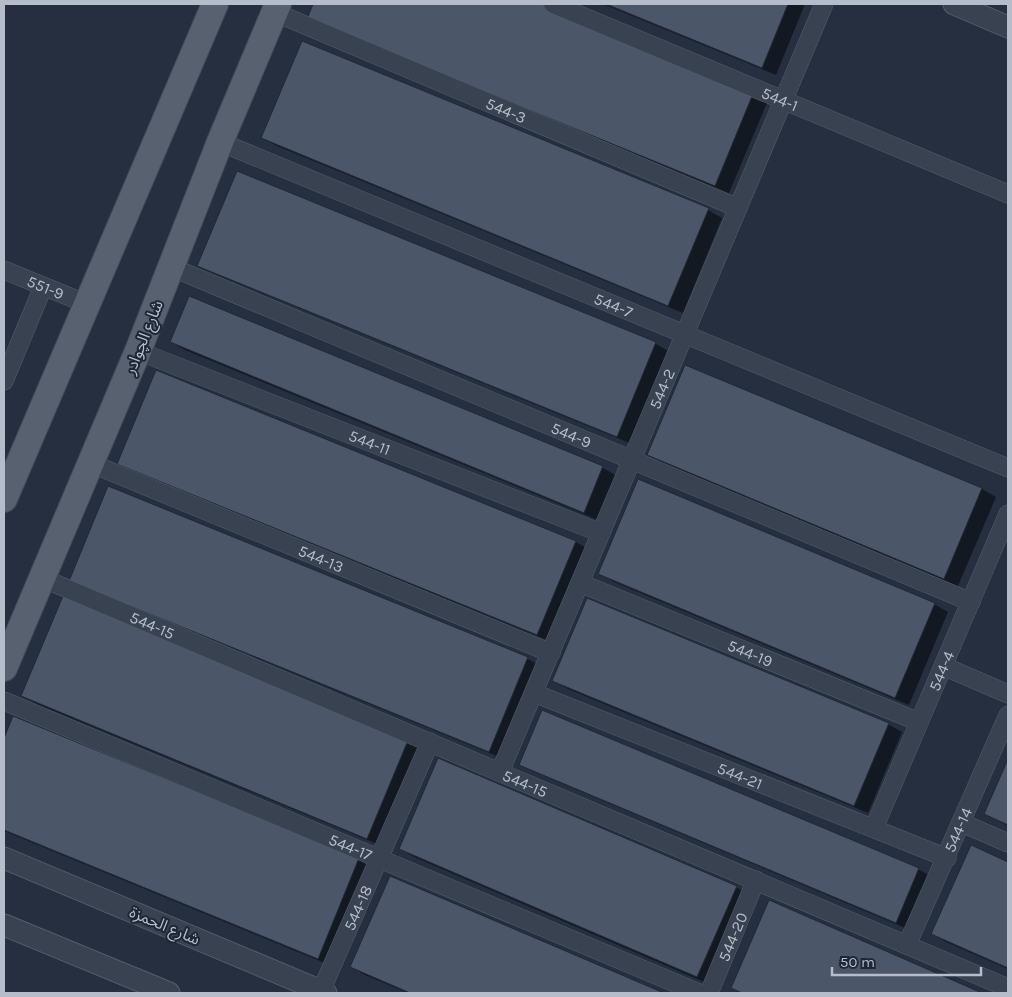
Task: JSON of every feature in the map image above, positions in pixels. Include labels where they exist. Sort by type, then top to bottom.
[{"type":"main road","points":[[4,499],[215,4]]},
{"type":"main road","name":"شارع الچوادر","points":[[4,668],[138,351],[220,142],[276,8]]},
{"type":"street","name":"544-1","points":[[553,4],[1008,194]]},
{"type":"street","name":"544-2","points":[[500,772],[824,4]]},
{"type":"street","points":[[954,4],[1008,27]]},
{"type":"street","name":"544-3","points":[[276,8],[738,208]]},
{"type":"street","name":"544-7","points":[[220,142],[1008,468]]},
{"type":"street","name":"544-9","points":[[171,267],[971,602]]},
{"type":"street","name":"551-9","points":[[4,270],[87,304]]},
{"type":"street","points":[[4,381],[43,286]]},
{"type":"street","name":"544-11","points":[[138,351],[601,533]]},
{"type":"street","name":"544-13","points":[[90,463],[551,653]]},
{"type":"street","name":"544-4","points":[[874,828],[1008,514]]},
{"type":"street","name":"544-15","points":[[42,578],[1008,988]]},
{"type":"street","name":"544-19","points":[[580,583],[920,722]]},
{"type":"street","points":[[943,666],[1008,694]]},
{"type":"street","name":"544-21","points":[[534,694],[947,858]]},
{"type":"street","name":"544-17","points":[[4,701],[699,993]]},
{"type":"street","name":"544-14","points":[[907,945],[947,858],[1008,715]]},
{"type":"street","name":"544-18","points":[[323,992],[430,742]]},
{"type":"street","points":[[962,822],[1008,843]]},
{"type":"street","name":"شارع الحمزة","points":[[4,858],[323,992]]},
{"type":"street","name":"544-20","points":[[709,993],[756,880]]},
{"type":"street","points":[[4,925],[169,993]]},
{"type":"building","points":[[313,4],[548,4],[755,89],[715,186],[307,19]]},
{"type":"building","points":[[606,4],[788,4],[762,68]]},
{"type":"building","points":[[302,41],[709,208],[668,306],[261,138]]},
{"type":"building","points":[[237,171],[656,342],[617,437],[197,266]]},
{"type":"building","points":[[189,296],[603,466],[584,513],[170,342]]},
{"type":"building","points":[[685,365],[982,488],[944,579],[647,455]]},
{"type":"building","points":[[156,370],[576,541],[537,635],[117,464]]},
{"type":"building","points":[[638,479],[935,603],[895,698],[598,574]]},
{"type":"building","points":[[108,486],[528,657],[489,752],[69,581]]},
{"type":"building","points":[[63,596],[409,738],[367,839],[21,696]]},
{"type":"building","points":[[587,598],[889,723],[854,806],[552,681]]},
{"type":"building","points":[[542,710],[919,868],[896,923],[519,765]]},
{"type":"building","points":[[13,716],[359,858],[318,959],[4,830],[4,738]]},
{"type":"building","points":[[438,758],[737,886],[697,977],[399,849]]},
{"type":"building","points":[[1008,759],[1008,825],[984,814]]},
{"type":"building","points":[[971,845],[1008,862],[1008,968],[931,934]]},
{"type":"building","points":[[390,876],[664,993],[410,993],[350,967]]},
{"type":"building","points":[[769,900],[982,993],[742,993],[731,988]]}]
